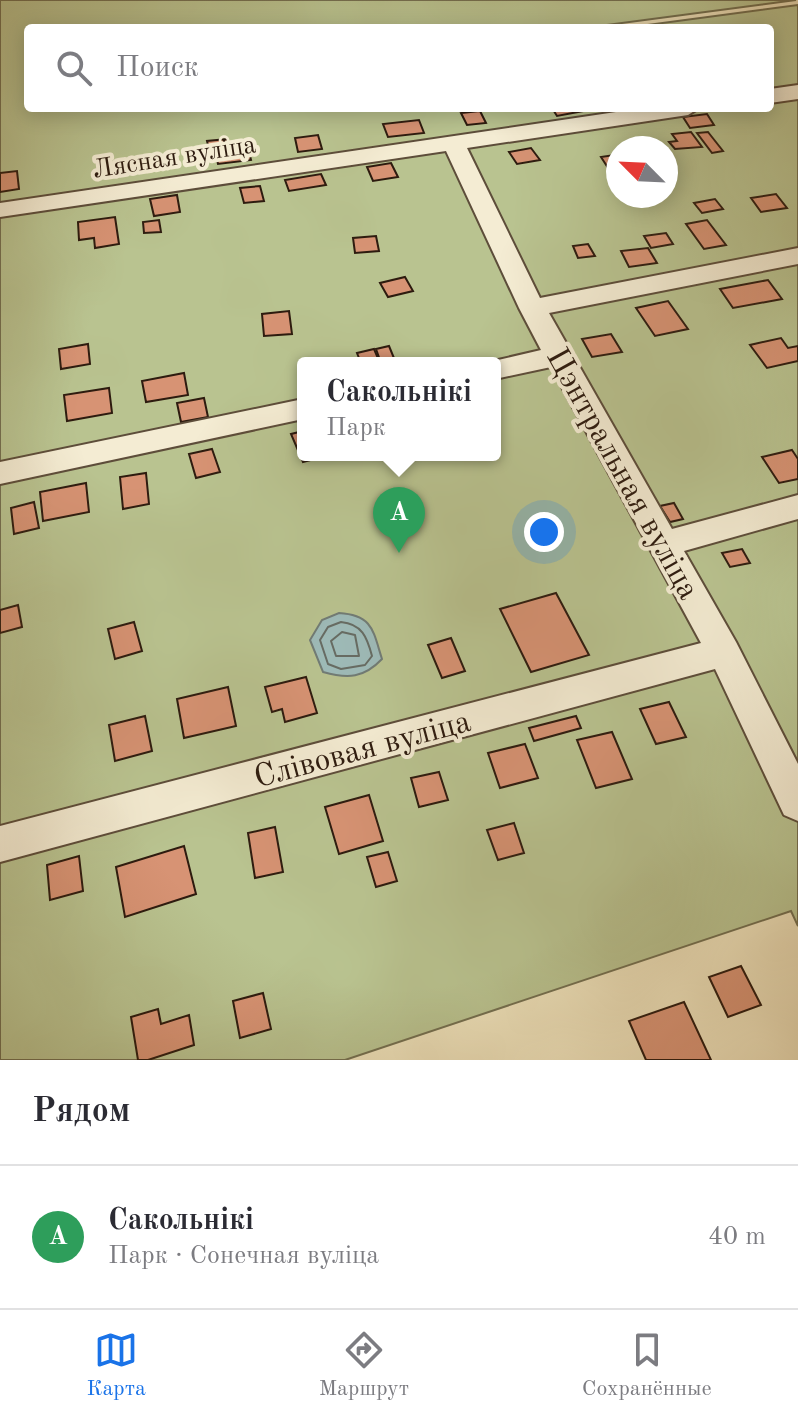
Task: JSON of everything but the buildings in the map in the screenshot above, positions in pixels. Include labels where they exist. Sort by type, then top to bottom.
[{"type":"street","points":[[774,95],[798,92]]},
{"type":"street","name":"Лясная вуліца","points":[[0,210],[660,112]]},
{"type":"street","name":"Цэнтральная вуліца","points":[[453,142],[532,308],[724,652],[798,803]]},
{"type":"street","points":[[532,308],[798,256]]},
{"type":"street","points":[[501,368],[558,356]]},
{"type":"street","points":[[0,473],[297,410]]},
{"type":"street","points":[[663,544],[798,507]]},
{"type":"street","name":"Слівовая вуліца","points":[[0,844],[724,652]]},
{"type":"green space","points":[[0,0],[796,0],[614,24],[24,24],[24,112],[774,112],[774,24],[655,24],[798,5],[798,926],[791,911],[345,1060],[0,1060]]},
{"type":"water","points":[[339,613],[359,617],[370,626],[382,659],[369,670],[348,676],[323,672],[310,640],[322,620]]},
{"type":"place","name":"Сакольнікі","points":[[399,553]]}]
